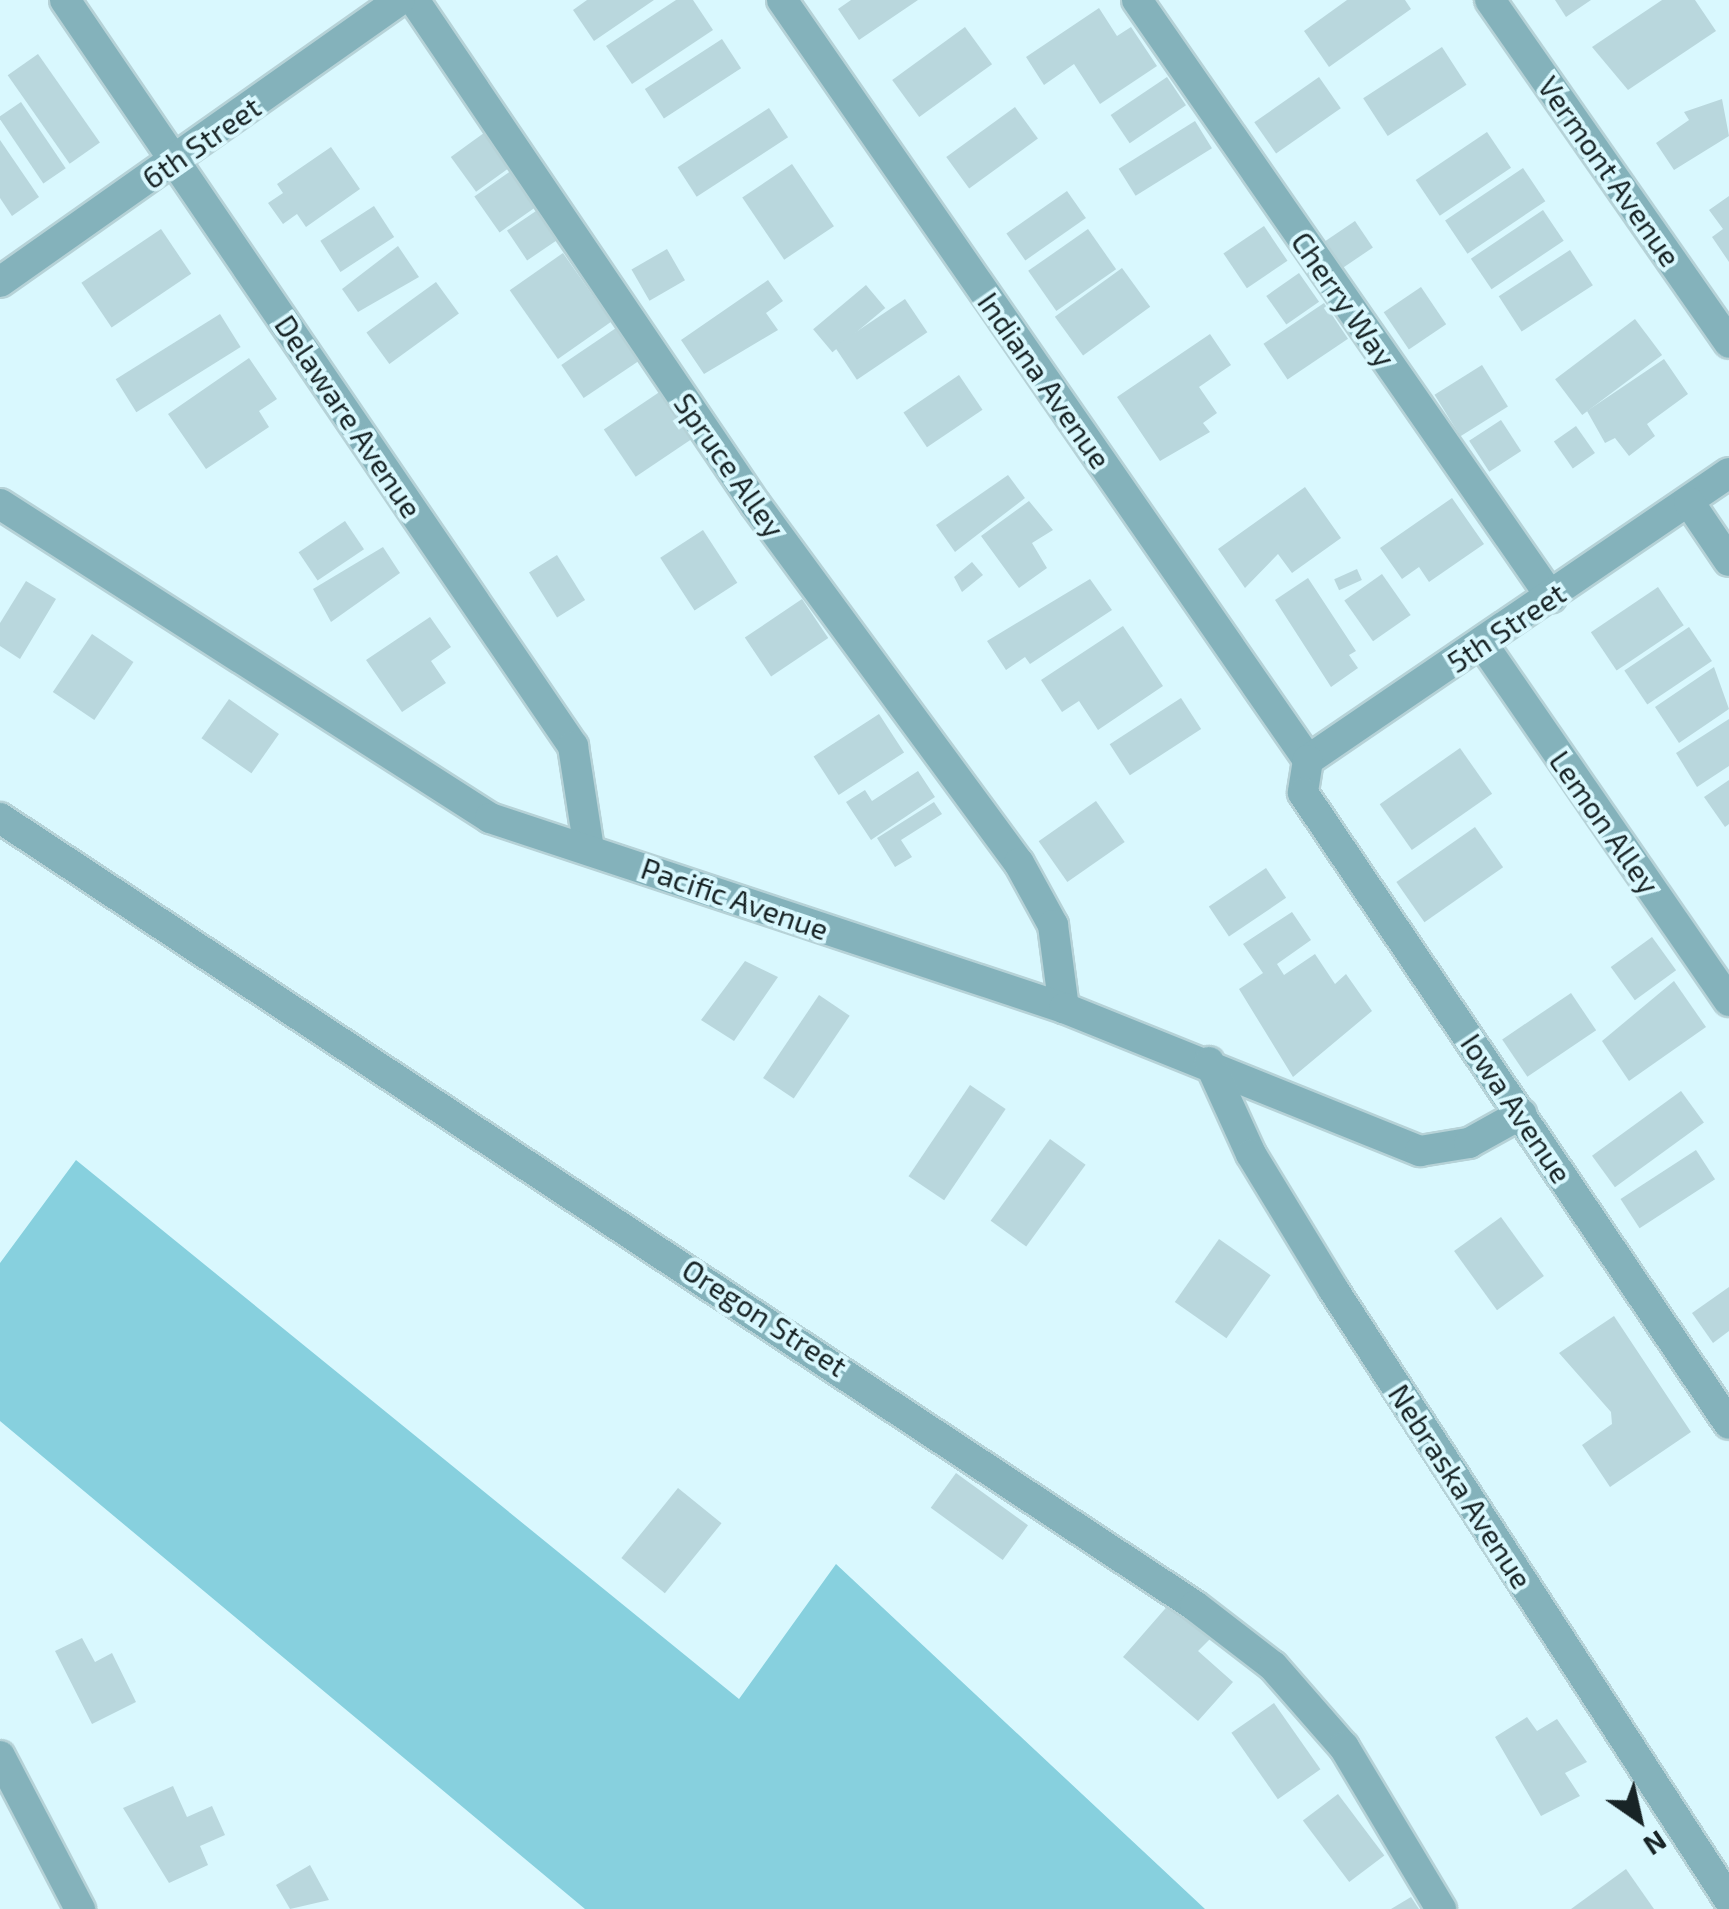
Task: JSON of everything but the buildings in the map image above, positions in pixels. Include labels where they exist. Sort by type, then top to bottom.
[{"type":"street","name":"Delaware Avenue","points":[[65,0],[573,746],[589,848]]},
{"type":"street","name":"6th Street","points":[[0,282],[400,0]]},
{"type":"street","name":"Spruce Alley","points":[[414,0],[756,504],[1019,863],[1053,925],[1064,1008]]},
{"type":"street","name":"Indiana Avenue","points":[[782,0],[1308,760]]},
{"type":"street","name":"Cherry Way","points":[[1137,0],[1552,597]]},
{"type":"street","name":"Vermont Avenue","points":[[1490,0],[1729,343]]},
{"type":"street","name":"5th Street","points":[[1308,760],[1729,473]]},
{"type":"street","points":[[1688,502],[1729,561]]},
{"type":"street","name":"Pacific Avenue","points":[[0,504],[490,818],[1064,1008],[1209,1062],[1350,1130],[1420,1152],[1470,1143],[1521,1114]]},
{"type":"street","name":"Lemon Alley","points":[[1482,644],[1729,1002]]},
{"type":"street","name":"Iowa Avenue","points":[[1308,760],[1302,792],[1729,1424]]},
{"type":"street","name":"Oregon Street","points":[[0,818],[1195,1606],[1273,1666],[1344,1747],[1440,1909]]},
{"type":"street","name":"Nebraska Avenue","points":[[1209,1062],[1250,1154],[1333,1288],[1729,1900]]},
{"type":"street","points":[[0,1756],[80,1909]]},
{"type":"shaded area","points":[[76,1160],[739,1699],[836,1564],[1205,1909],[585,1909],[0,1421],[0,1263]]}]
